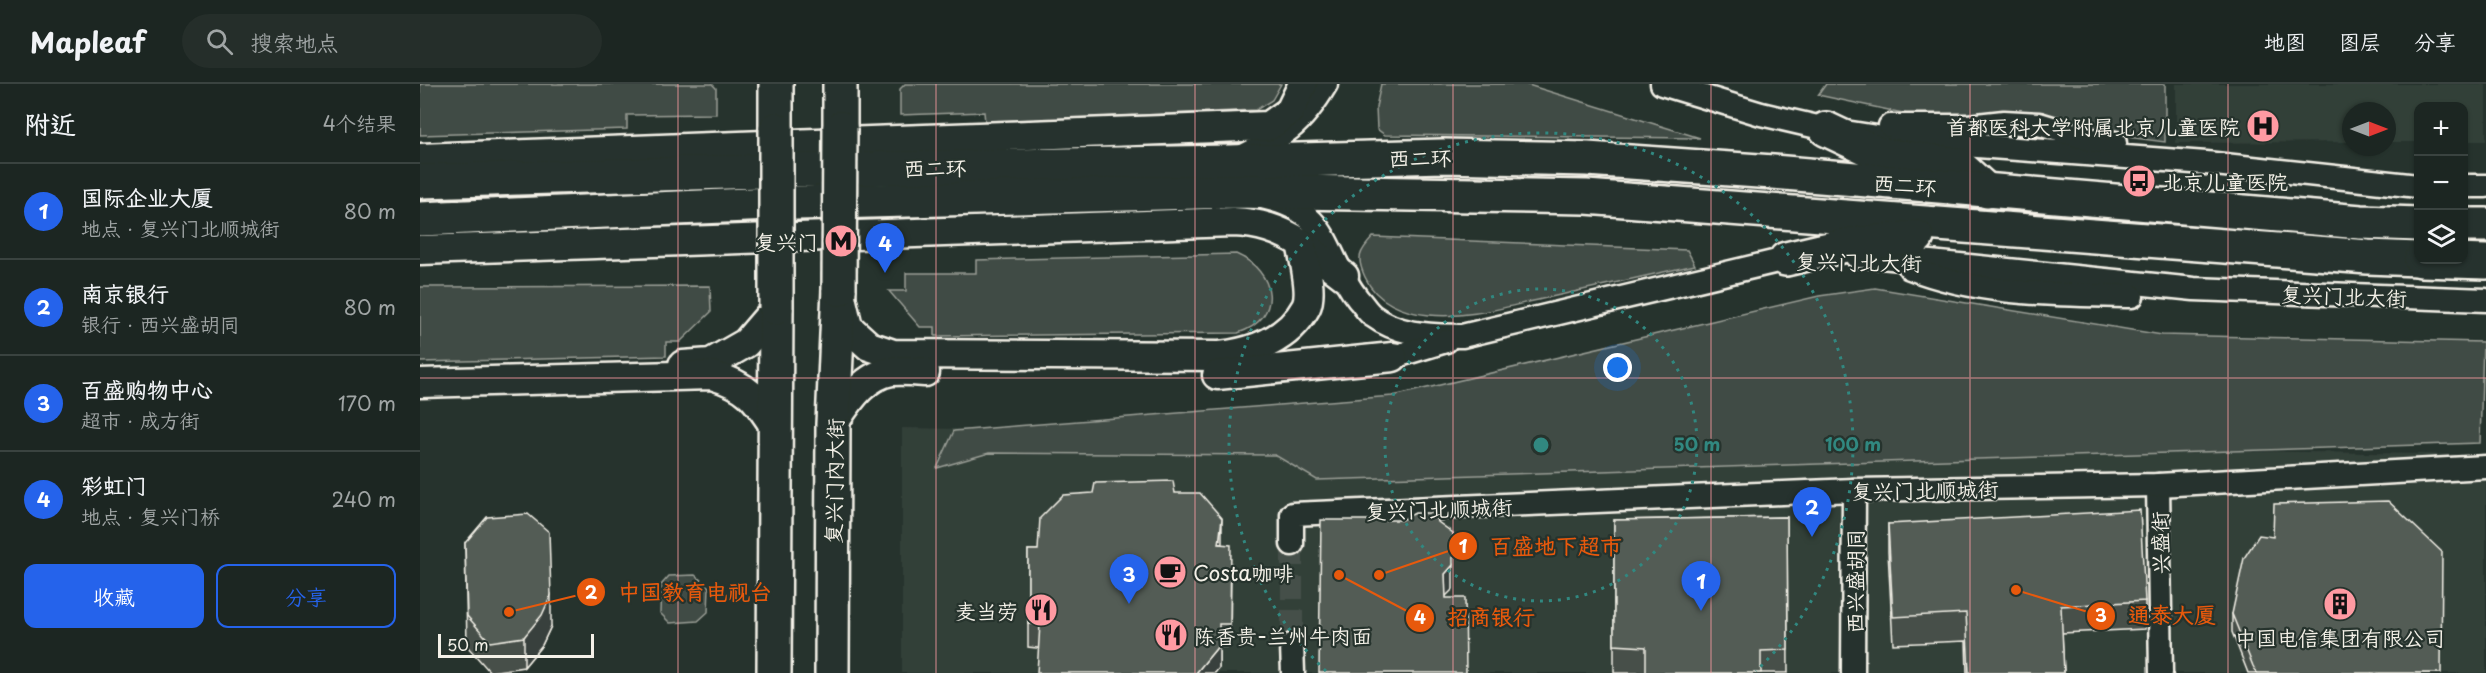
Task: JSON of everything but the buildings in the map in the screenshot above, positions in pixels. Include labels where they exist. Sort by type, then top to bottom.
[{"type":"highway","name":"复兴门内大街","points":[[832,673],[833,424],[839,289],[840,84]]},
{"type":"highway","points":[[774,88],[776,129],[774,673]]},
{"type":"highway","points":[[1826,129],[1879,154],[1957,165],[1987,191]]},
{"type":"highway","name":"西二环","points":[[420,219],[797,203],[1231,177],[1443,156],[1587,159],[1773,172],[2361,222],[2414,224]]},
{"type":"highway","name":"西二环","points":[[420,181],[793,170],[1231,177],[1586,196],[2414,259]]},
{"type":"highway","points":[[2468,225],[2486,225]]},
{"type":"highway","points":[[1786,259],[1846,244],[1994,228]]},
{"type":"highway","name":"西二环","points":[[2468,261],[2486,262]]},
{"type":"main road","points":[[420,158],[1269,126],[1279,121],[1316,88]]},
{"type":"main road","points":[[420,173],[474,178]]},
{"type":"main road","points":[[420,250],[1233,222],[1259,224],[1285,233],[1302,243],[1344,276]]},
{"type":"main road","points":[[839,289],[849,327],[869,346],[892,354],[1220,356],[1246,353],[1268,343],[1287,330],[1307,306],[1307,275],[1302,243]]},
{"type":"main road","points":[[420,374],[711,363],[746,343],[776,308]]},
{"type":"main road","points":[[833,424],[854,393],[874,377],[892,371],[1220,375],[1393,357]]},
{"type":"main road","points":[[420,383],[712,375],[735,382],[756,398],[776,429]]},
{"type":"street","points":[[1662,84],[1761,114],[1826,129],[1968,126],[2004,122],[2039,124],[2091,140],[2171,148],[2206,163],[2414,186]]},
{"type":"street","points":[[1231,177],[1291,130],[1305,116],[1316,88]]},
{"type":"street","name":"复兴门北大街","points":[[1231,177],[1310,217],[1323,232],[1353,293],[1372,316],[1391,326],[1416,334],[1462,336],[1786,259],[1834,256],[1881,257],[1935,278],[1974,287],[2021,293],[2140,296],[2269,293],[2486,300]]},
{"type":"street","points":[[2468,186],[2486,186]]},
{"type":"street","points":[[1393,357],[1462,336]]},
{"type":"street","name":"复兴门北顺城街","points":[[1292,544],[1292,514],[1854,490],[2158,485],[2486,467]]},
{"type":"street","name":"兴盛街","points":[[2158,485],[2162,673]]},
{"type":"street","name":"西兴盛胡同","points":[[1853,673],[1854,490]]},
{"type":"street","points":[[1293,645],[1293,673]]},
{"type":"shaded area","points":[[420,84],[712,84],[716,88],[716,114],[627,115],[627,129],[420,135]]},
{"type":"shaded area","points":[[905,84],[1281,84],[1272,100],[1256,110],[985,122],[984,112],[900,115],[900,89]]},
{"type":"shaded area","points":[[1381,84],[1525,84],[1700,138],[1385,135],[1377,129],[1376,107]]},
{"type":"shaded area","points":[[1826,84],[2165,84],[2165,142],[2088,132],[2053,120],[1991,111],[1952,118],[1912,115],[1818,95]]},
{"type":"shaded area","name":"首都医科大学附属北京儿童医院","points":[[2176,84],[2486,84],[2486,141],[2468,141],[2468,102],[2414,102],[2414,142],[2396,142],[2396,102],[2342,102],[2342,142],[2176,143]]},
{"type":"shaded area","points":[[1373,237],[1687,250],[1695,265],[1486,312],[1429,315],[1410,312],[1392,305],[1370,286],[1360,265],[1360,256]]},
{"type":"shaded area","points":[[1236,254],[1260,271],[1269,294],[1268,306],[1263,317],[1253,326],[1238,333],[935,336],[935,327],[920,327],[889,291],[906,291],[906,273],[976,273],[976,260]]},
{"type":"shaded area","points":[[710,286],[711,312],[680,342],[666,342],[666,356],[420,362],[420,287]]},
{"type":"shaded area","points":[[1875,288],[2162,335],[2483,342],[2480,443],[1317,480],[1275,455],[989,453],[937,468],[954,431],[1393,396],[1819,296]]},
{"type":"shaded area","points":[[902,428],[2486,455],[2486,673],[902,673]]},
{"type":"shaded area","points":[[695,575],[709,587],[708,612],[698,621],[670,623],[660,613],[661,585],[669,576]]},
{"type":"tunnel","points":[[1292,544],[1292,645]]},
{"type":"place","name":"首都医科大学附属北京儿童医院","points":[[2263,126]]},
{"type":"place","name":"北京儿童医院","points":[[2139,181]]},
{"type":"place","name":"复兴门","points":[[841,241]]},
{"type":"place","name":"彩虹门","points":[[885,273]]},
{"type":"place","name":"南京银行","points":[[1812,537]]},
{"type":"place","name":"Costa咖啡","points":[[1170,572]]},
{"type":"place","name":"招商银行","points":[[1339,575]]},
{"type":"place","name":"百盛地下超市","points":[[1379,575]]},
{"type":"place","name":"通泰大厦","points":[[2016,590]]},
{"type":"place","name":"百盛购物中心","points":[[1129,604]]},
{"type":"place","name":"中国电信集团有限公司","points":[[2340,604]]},
{"type":"place","name":"麦当劳","points":[[1041,610]]},
{"type":"place","name":"国际企业大厦","points":[[1701,611]]},
{"type":"place","name":"中国教育电视台","points":[[509,612]]},
{"type":"place","name":"陈香贵-兰州牛肉面","points":[[1171,635]]}]
